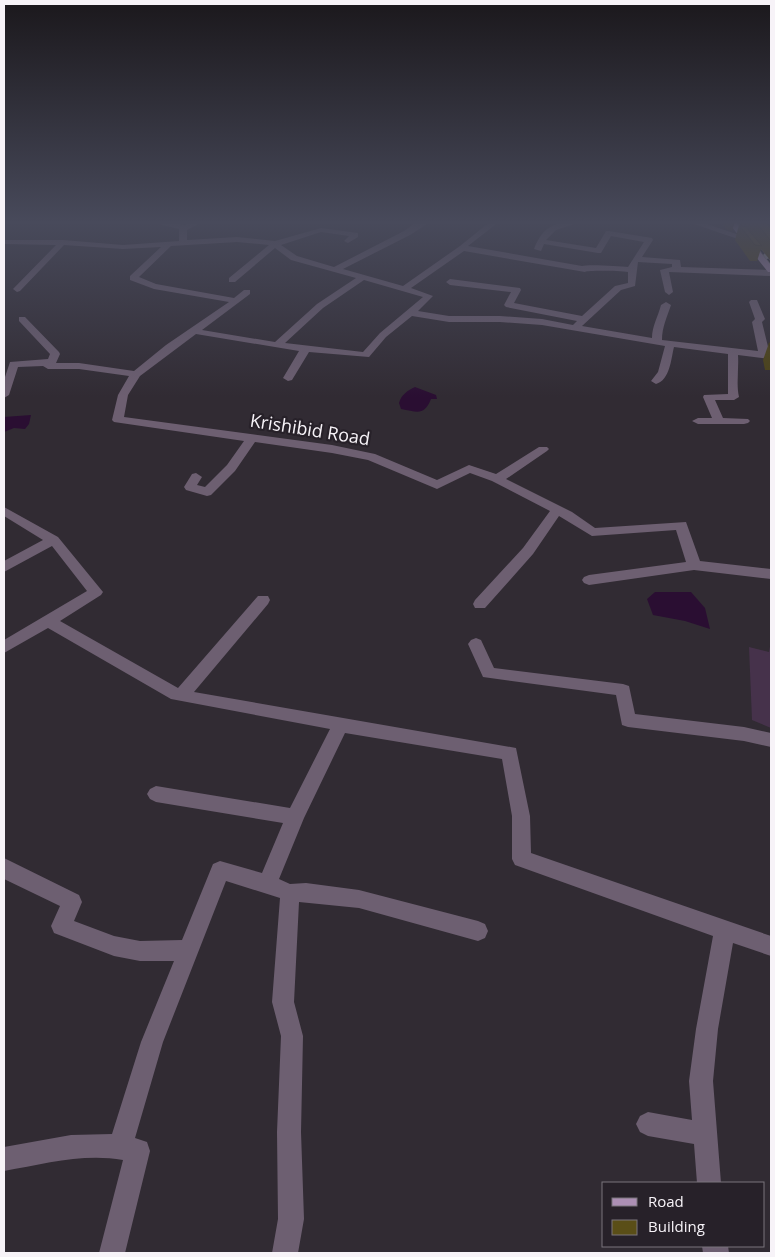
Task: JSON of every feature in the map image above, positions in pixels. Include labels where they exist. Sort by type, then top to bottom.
[{"type":"street","points":[[18,289],[27,280]]},
{"type":"street","points":[[137,280],[154,286],[236,301]]},
{"type":"street","points":[[277,345],[320,306],[360,280]]},
{"type":"street","points":[[194,330],[277,345],[365,356],[383,336],[428,296],[368,280]]},
{"type":"street","points":[[404,289],[417,280]]},
{"type":"street","points":[[575,328],[582,319],[596,309],[618,288],[632,284],[632,280]]},
{"type":"street","points":[[666,280],[669,292]]},
{"type":"street","points":[[450,282],[517,290],[509,305],[582,319]]},
{"type":"street","points":[[22,319],[54,354],[52,362],[48,366],[79,366],[136,374],[247,292]]},
{"type":"street","points":[[410,313],[449,319],[520,320],[637,337],[670,344],[768,355],[757,322],[760,319],[754,302]]},
{"type":"street","points":[[658,342],[657,327],[661,322],[666,305]]},
{"type":"street","points":[[656,381],[663,372],[670,344]]},
{"type":"street","points":[[288,378],[306,348]]},
{"type":"street","points":[[719,420],[708,397],[734,398],[732,388],[734,380],[733,352]]},
{"type":"street","points":[[4,395],[14,364],[52,362]]},
{"type":"street","name":"Krishibid Road","points":[[136,374],[123,395],[118,420],[332,448],[371,457],[438,485],[469,469],[497,480],[572,517],[592,532],[681,525],[694,565]]},
{"type":"street","points":[[698,421],[744,421]]},
{"type":"street","points":[[196,477],[190,487],[207,492],[231,468],[252,439]]},
{"type":"street","points":[[497,480],[543,449]]},
{"type":"street","points":[[480,604],[528,551],[557,510]]},
{"type":"street","points":[[4,511],[53,540],[96,592],[4,648]]},
{"type":"street","points":[[4,568],[53,540]]},
{"type":"street","points":[[589,580],[694,565],[771,574]]},
{"type":"street","points":[[181,696],[263,600]]},
{"type":"street","points":[[48,621],[181,696],[510,753],[520,816],[522,859],[771,946]]},
{"type":"street","points":[[476,644],[489,673],[623,690],[628,720],[735,733],[771,740]]},
{"type":"street","points":[[267,884],[295,817],[340,725]]},
{"type":"street","points":[[156,794],[295,817]]},
{"type":"street","points":[[4,867],[7,871],[72,902],[61,926],[114,946],[140,951],[189,950]]},
{"type":"street","points":[[120,1146],[152,1042],[220,870],[290,893],[306,892],[359,899],[478,930]]},
{"type":"street","points":[[285,1253],[291,1219],[288,1132],[292,1036],[283,1002],[290,893]]},
{"type":"street","points":[[709,1182],[701,1081],[707,1029],[725,929]]},
{"type":"street","points":[[648,1124],[704,1134]]},
{"type":"street","points":[[4,1159],[61,1147],[120,1146],[138,1151],[112,1253]]},
{"type":"shaded area","points":[[415,387],[436,395],[437,399],[431,399],[426,408],[420,412],[401,409],[399,403],[401,398],[407,391]]},
{"type":"shaded area","points":[[31,415],[29,424],[25,429],[14,428],[4,432],[4,417]]},
{"type":"shaded area","points":[[655,592],[691,592],[705,608],[710,629],[685,621],[653,615],[647,599]]},
{"type":"shaded area","points":[[771,641],[771,728],[752,720],[749,647],[769,652]]}]
